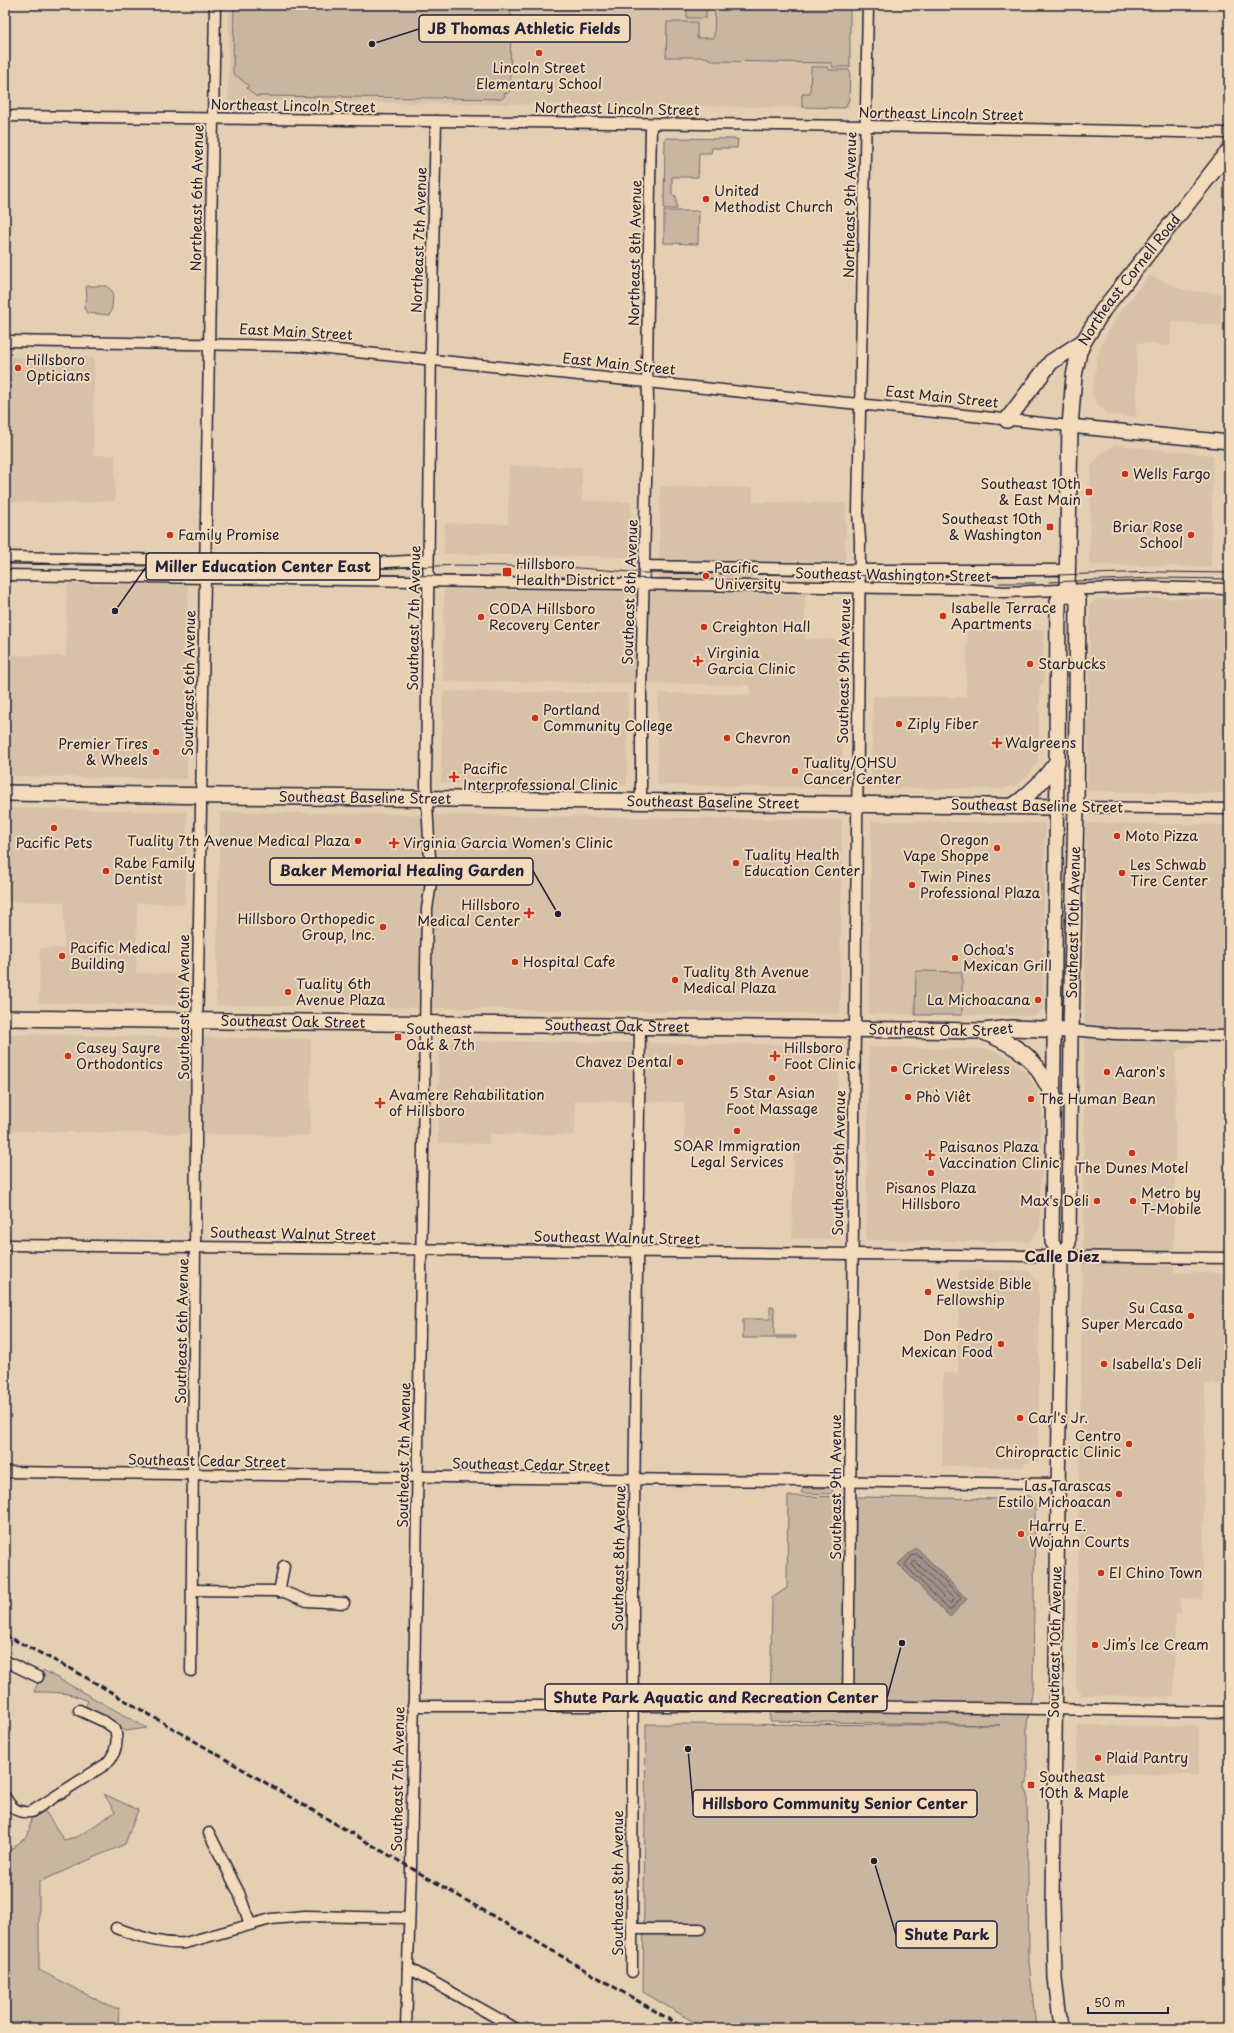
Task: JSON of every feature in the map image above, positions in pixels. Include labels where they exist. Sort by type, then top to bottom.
[{"type":"highway","name":"Northeast Cornell Road","points":[[1070,426],[1074,376],[1084,341],[1103,310],[1229,151]]},
{"type":"highway","points":[[1007,420],[1051,362],[1084,341]]},
{"type":"highway","name":"Southeast 10th Avenue","points":[[1057,762],[1058,601],[1067,590],[1070,426]]},
{"type":"highway","name":"Southeast 10th Avenue","points":[[1067,590],[1078,600],[1076,807],[1071,1030]]},
{"type":"highway","points":[[1013,806],[1036,790],[1057,762]]},
{"type":"highway","name":"Southeast Baseline Street","points":[[5,793],[1058,807]]},
{"type":"highway","name":"Southeast Oak Street","points":[[5,1018],[640,1025],[854,1030],[983,1031],[1012,1028],[1071,1030]]},
{"type":"highway","points":[[983,1031],[1015,1046],[1032,1060],[1042,1074],[1054,1098]]},
{"type":"main road","name":"East Main Street","points":[[1070,426],[1229,442]]},
{"type":"main road","name":"Southeast 10th Avenue","points":[[1057,762],[1058,807],[1052,1242],[1061,1257]]},
{"type":"main road","name":"Southeast Baseline Street","points":[[1058,807],[1076,807]]},
{"type":"main road","name":"Southeast 10th Avenue","points":[[1061,2028],[1056,1998],[1053,1955],[1054,1709],[1061,1257],[1069,1243],[1071,1030]]},
{"type":"street","name":"Northeast 6th Avenue","points":[[209,344],[215,5]]},
{"type":"street","name":"Northeast 9th Avenue","points":[[861,405],[868,5]]},
{"type":"street","name":"Northeast Lincoln Street","points":[[5,116],[866,126],[1229,133]]},
{"type":"street","name":"Northeast 7th Avenue","points":[[430,360],[436,121]]},
{"type":"street","name":"Northeast 8th Avenue","points":[[648,383],[651,124]]},
{"type":"street","name":"East Main Street","points":[[5,341],[299,346],[1070,426]]},
{"type":"street","name":"Southeast 6th Avenue","points":[[191,1670],[197,1020],[209,344]]},
{"type":"street","name":"Southeast 7th Avenue","points":[[406,2028],[427,909],[431,880],[427,798],[430,360]]},
{"type":"street","name":"Southeast 8th Avenue","points":[[641,801],[641,705],[648,383]]},
{"type":"street","name":"Southeast 9th Avenue","points":[[848,1706],[859,587],[858,512],[861,405]]},
{"type":"street","points":[[5,557],[368,563],[428,560]]},
{"type":"street","name":"Southeast Washington Street","points":[[644,566],[859,570],[1067,570]]},
{"type":"street","name":"Southeast Washington Street","points":[[5,576],[859,587],[959,589],[1005,592],[1145,587],[1229,589]]},
{"type":"street","name":"Southeast Baseline Street","points":[[1076,807],[1229,809]]},
{"type":"street","name":"Southeast 8th Avenue","points":[[632,1972],[632,1705],[640,1025]]},
{"type":"street","name":"Southeast Oak Street","points":[[1071,1030],[1115,1034],[1229,1036]]},
{"type":"street","name":"Southeast Walnut Street","points":[[5,1245],[1229,1258]]},
{"type":"street","name":"Southeast Cedar Street","points":[[5,1472],[1058,1484]]},
{"type":"street","points":[[279,1592],[284,1566]]},
{"type":"street","points":[[192,1590],[279,1592],[307,1601],[344,1603]]},
{"type":"street","points":[[5,1661],[38,1677]]},
{"type":"street","points":[[413,1706],[848,1706],[1229,1712]]},
{"type":"street","points":[[5,1797],[12,1808],[17,1812],[31,1812],[106,1764],[113,1757],[116,1750],[115,1729],[105,1722],[79,1710]]},
{"type":"street","points":[[209,1833],[239,1893],[250,1924]]},
{"type":"street","points":[[116,1928],[159,1942],[172,1944],[270,1919],[305,1916],[409,1918]]},
{"type":"street","points":[[632,1929],[700,1929]]},
{"type":"street","points":[[408,1968],[515,2028]]},
{"type":"shaded area","name":"Lincoln Street Elementary School","points":[[229,5],[850,5],[850,108],[228,101]]},
{"type":"shaded area","points":[[234,5],[511,5],[510,91],[507,94],[504,94],[505,96],[502,99],[444,98],[444,96],[442,98],[342,97],[342,95],[339,95],[339,97],[255,96],[247,88],[249,86],[233,73]]},
{"type":"shaded area","points":[[687,5],[706,5],[706,18],[687,18]]},
{"type":"shaded area","points":[[715,5],[850,5],[850,67],[832,67],[832,63],[713,61],[706,57],[666,57],[667,22],[697,22],[697,38],[714,38]]},
{"type":"shaded area","points":[[811,67],[828,67],[829,70],[850,70],[849,99],[845,108],[802,107],[802,94],[810,94]]},
{"type":"shaded area","points":[[665,138],[738,139],[737,148],[712,148],[711,153],[699,153],[698,177],[672,177],[672,195],[676,196],[677,209],[664,209]]},
{"type":"shaded area","points":[[664,211],[699,211],[698,244],[664,243]]},
{"type":"shaded area","points":[[1149,275],[1184,290],[1221,294],[1221,326],[1171,321],[1171,346],[1137,343],[1136,417],[1105,414],[1105,411],[1099,407],[1092,393],[1098,355],[1102,343],[1116,317]]},
{"type":"shaded area","points":[[86,286],[107,286],[113,292],[112,308],[109,315],[87,313],[84,308],[87,298]]},
{"type":"shaded area","points":[[5,357],[94,358],[93,455],[115,455],[115,501],[93,501],[93,503],[5,502]]},
{"type":"shaded area","points":[[1115,445],[1213,455],[1211,567],[1089,565],[1091,466],[1102,453]]},
{"type":"shaded area","points":[[509,466],[582,467],[582,501],[631,502],[630,557],[444,554],[445,523],[508,524]]},
{"type":"shaded area","points":[[660,486],[753,488],[753,502],[846,503],[845,562],[752,561],[752,593],[805,594],[805,639],[844,640],[842,788],[657,785],[658,693],[750,695],[750,685],[443,681],[444,589],[659,592]]},
{"type":"shaded area","points":[[67,584],[188,585],[187,779],[5,776],[5,655],[66,656]]},
{"type":"shaded area","points":[[1097,599],[1229,599],[1229,793],[1087,791],[1090,604]]},
{"type":"shaded area","points":[[967,629],[1043,630],[1044,682],[1040,685],[1038,761],[1028,776],[1016,785],[1002,789],[871,788],[873,696],[966,697]]},
{"type":"shaded area","name":"Portland Community College","points":[[443,691],[628,693],[627,785],[441,783]]},
{"type":"shaded area","points":[[5,808],[187,812],[185,904],[137,903],[136,973],[184,974],[184,1005],[39,1003],[40,948],[64,948],[64,902],[5,901]]},
{"type":"shaded area","name":"Hillsboro Medical Center","points":[[220,812],[842,820],[840,1014],[216,1005]]},
{"type":"shaded area","points":[[871,821],[1045,823],[1043,1009],[1036,1016],[962,1015],[962,972],[916,971],[915,1015],[869,1014]]},
{"type":"shaded area","points":[[1086,823],[1229,825],[1229,1031],[1176,1051],[1174,1272],[1229,1273],[1229,1384],[1205,1384],[1203,1599],[1180,1598],[1180,1614],[1175,1614],[1174,1697],[1082,1695],[1076,1685],[1083,1239]]},
{"type":"shaded area","points":[[916,971],[962,972],[962,1015],[915,1015]]},
{"type":"shaded area","points":[[5,1034],[311,1039],[310,1136],[5,1131]]},
{"type":"shaded area","points":[[439,1041],[839,1045],[836,1239],[792,1239],[794,1146],[684,1145],[684,1102],[575,1101],[575,1135],[489,1134],[489,1144],[438,1143]]},
{"type":"shaded area","points":[[869,1047],[988,1049],[1008,1057],[1028,1075],[1038,1091],[1042,1112],[1040,1228],[1030,1242],[866,1240]]},
{"type":"shaded area","points":[[959,1270],[1028,1271],[1039,1283],[1038,1462],[1025,1462],[1024,1467],[942,1466],[943,1373],[958,1373]]},
{"type":"shaded area","points":[[770,1307],[774,1307],[774,1336],[796,1336],[796,1338],[743,1338],[743,1319],[770,1319]]},
{"type":"shaded area","points":[[803,1488],[833,1488],[832,1494],[801,1493]]},
{"type":"shaded area","points":[[1023,1495],[1027,1495],[1033,1499],[1035,1508],[1033,1686],[1027,1724],[1027,1784],[1025,1784],[1025,1789],[1027,1790],[1029,1962],[1036,2028],[704,2028],[643,1992],[646,1724],[1000,1725],[770,1721],[772,1598],[787,1588],[788,1496],[1004,1499],[1004,1501],[1010,1501]]},
{"type":"shaded area","points":[[43,1670],[147,1728],[126,1731],[120,1728],[113,1721],[88,1710],[86,1706],[88,1701],[81,1698],[62,1693],[34,1692]]},
{"type":"shaded area","points":[[1078,1725],[1199,1726],[1198,1775],[1076,1773]]},
{"type":"shaded area","points":[[104,1794],[138,1810],[125,1844],[39,1882],[39,1970],[113,2008],[119,2008],[118,2028],[5,2028],[5,1854],[28,1836],[31,1819],[45,1811],[64,1840],[79,1836],[115,1812]]},
{"type":"water","points":[[916,1547],[967,1599],[950,1617],[898,1564]]},
{"type":"tram line","points":[[5,564],[368,569],[458,565],[566,567],[644,573],[987,577],[1158,572],[1229,573]]},
{"type":"tram line","points":[[371,575],[687,579]]},
{"type":"tram line","points":[[1049,582],[1158,578],[1229,579]]},
{"type":"tram line","points":[[999,583],[1035,583]]},
{"type":"railway","points":[[5,1635],[75,1671],[684,2028]]},
{"type":"place","name":"JB Thomas Athletic Fields","points":[[372,44]]},
{"type":"place","name":"Lincoln Street Elementary School","points":[[539,53]]},
{"type":"place","name":"United Methodist Church","points":[[706,199]]},
{"type":"place","name":"Hillsboro Opticians","points":[[18,368]]},
{"type":"place","name":"Wells Fargo","points":[[1125,474]]},
{"type":"place","name":"Southeast 10th & East Main","points":[[1089,492]]},
{"type":"place","name":"Southeast 10th & Washington","points":[[1050,527]]},
{"type":"place","name":"Family Promise","points":[[170,535]]},
{"type":"place","name":"Briar Rose School","points":[[1191,535]]},
{"type":"place","name":"Hillsboro Health District","points":[[507,572]]},
{"type":"place","name":"Pacific University","points":[[706,576]]},
{"type":"place","name":"Miller Education Center East","points":[[115,611]]},
{"type":"place","name":"Isabelle Terrace Apartments","points":[[943,616]]},
{"type":"place","name":"CODA Hillsboro Recovery Center","points":[[481,617]]},
{"type":"place","name":"Creighton Hall","points":[[704,627]]},
{"type":"place","name":"Virginia Garcia Clinic","points":[[698,661]]},
{"type":"place","name":"Starbucks","points":[[1030,664]]},
{"type":"place","name":"Portland Community College","points":[[535,718]]},
{"type":"place","name":"Ziply Fiber","points":[[899,724]]},
{"type":"place","name":"Chevron","points":[[727,738]]},
{"type":"place","name":"Walgreens","points":[[997,743]]},
{"type":"place","name":"Premier Tires & Wheels","points":[[156,752]]},
{"type":"place","name":"Tuality/OHSU Cancer Center","points":[[795,771]]},
{"type":"place","name":"Pacific Interprofessional Clinic","points":[[454,777]]},
{"type":"place","name":"Pacific Pets","points":[[54,828]]},
{"type":"place","name":"Moto Pizza","points":[[1117,836]]},
{"type":"place","name":"Tuality 7th Avenue Medical Plaza","points":[[358,841]]},
{"type":"place","name":"Virginia Garcia Women's Clinic","points":[[394,843]]},
{"type":"place","name":"Oregon Vape Shoppe","points":[[997,848]]},
{"type":"place","name":"Tuality Health Education Center","points":[[736,863]]},
{"type":"place","name":"Rabe Family Dentist","points":[[106,871]]},
{"type":"place","name":"Les Schwab Tire Center","points":[[1122,873]]},
{"type":"place","name":"Twin Pines Professional Plaza","points":[[912,885]]},
{"type":"place","name":"Hillsboro Medical Center","points":[[529,913]]},
{"type":"place","name":"Baker Memorial Healing Garden","points":[[558,914]]},
{"type":"place","name":"Hillsboro Orthopedic Group, Inc.","points":[[383,927]]},
{"type":"place","name":"Pacific Medical Building","points":[[62,956]]},
{"type":"place","name":"Ochoa's Mexican Grill","points":[[955,958]]},
{"type":"place","name":"Hospital Cafe","points":[[515,962]]},
{"type":"place","name":"Tuality 8th Avenue Medical Plaza","points":[[675,980]]},
{"type":"place","name":"Tuality 6th Avenue Plaza","points":[[288,992]]},
{"type":"place","name":"La Michoacana","points":[[1038,1000]]},
{"type":"place","name":"Southeast Oak & 7th","points":[[398,1037]]},
{"type":"place","name":"Casey Sayre Orthodontics","points":[[68,1056]]},
{"type":"place","name":"Hillsboro Foot Clinic","points":[[775,1056]]},
{"type":"place","name":"Chavez Dental","points":[[680,1062]]},
{"type":"place","name":"Cricket Wireless","points":[[894,1069]]},
{"type":"place","name":"Aaron's","points":[[1107,1072]]},
{"type":"place","name":"5 Star Asian Foot Massage","points":[[772,1078]]},
{"type":"place","name":"Phò Viêt","points":[[908,1097]]},
{"type":"place","name":"The Human Bean","points":[[1031,1099]]},
{"type":"place","name":"Avamere Rehabilitation of Hillsboro","points":[[380,1103]]},
{"type":"place","name":"SOAR Immigration Legal Services","points":[[737,1131]]},
{"type":"place","name":"The Dunes Motel","points":[[1132,1153]]},
{"type":"place","name":"Paisanos Plaza Vaccination Clinic","points":[[930,1155]]},
{"type":"place","name":"Pisanos Plaza Hillsboro","points":[[931,1173]]},
{"type":"place","name":"Max's Deli","points":[[1097,1201]]},
{"type":"place","name":"Metro by T-Mobile","points":[[1133,1201]]},
{"type":"place","name":"Westside Bible Fellowship","points":[[928,1292]]},
{"type":"place","name":"Su Casa Super Mercado","points":[[1191,1316]]},
{"type":"place","name":"Don Pedro Mexican Food","points":[[1001,1344]]},
{"type":"place","name":"Isabella's Deli","points":[[1104,1364]]},
{"type":"place","name":"Carl's Jr.","points":[[1020,1418]]},
{"type":"place","name":"Centro Chiropractic Clinic","points":[[1129,1444]]},
{"type":"place","name":"Las Tarascas Estilo Michoacan","points":[[1119,1494]]},
{"type":"place","name":"Harry E. Wojahn Courts","points":[[1021,1534]]},
{"type":"place","name":"El Chino Town","points":[[1101,1573]]},
{"type":"place","name":"Shute Park Aquatic and Recreation Center","points":[[902,1643]]},
{"type":"place","name":"Jim’s Ice Cream","points":[[1095,1645]]},
{"type":"place","name":"Hillsboro Community Senior Center","points":[[688,1749]]},
{"type":"place","name":"Plaid Pantry","points":[[1098,1758]]},
{"type":"place","name":"Southeast 10th & Maple","points":[[1031,1785]]},
{"type":"place","name":"Shute Park","points":[[874,1861]]},
{"type":"district","name":"Calle Diez","points":[[1062,1257]]}]
